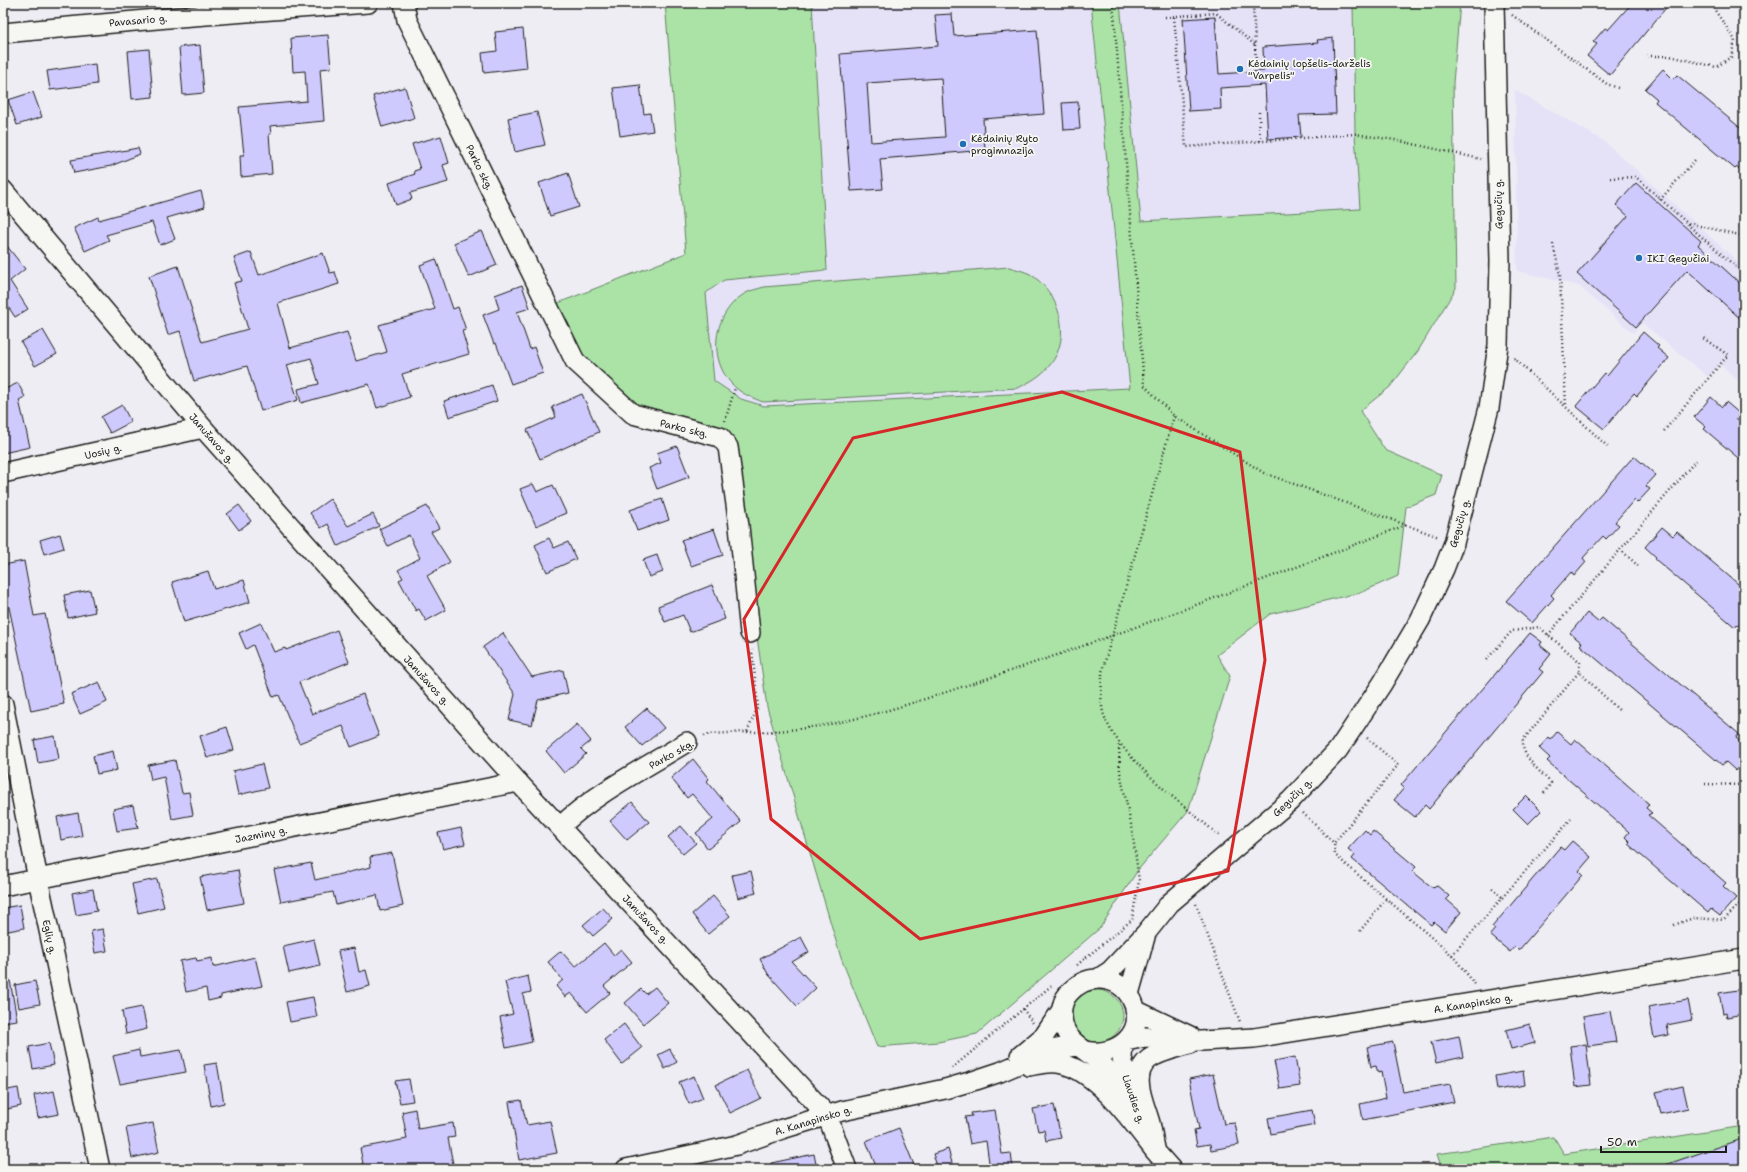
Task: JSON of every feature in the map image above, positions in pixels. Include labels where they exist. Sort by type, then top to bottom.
[{"type":"street","name":"Pavasario g.","points":[[3,33],[178,10],[368,3]]},
{"type":"street","name":"Parko skg.","points":[[404,3],[407,20],[575,361],[633,414],[720,437],[728,447],[739,526],[750,633]]},
{"type":"street","name":"Gegučių g.","points":[[1099,978],[1110,971],[1146,933],[1170,904],[1290,801],[1338,750],[1382,684],[1420,620],[1454,543],[1489,408],[1498,346],[1500,261],[1494,3]]},
{"type":"street","name":"Janušavos g.","points":[[3,190],[203,428],[518,782],[827,1115],[847,1169]]},
{"type":"street","name":"Uosių g.","points":[[3,473],[203,428]]},
{"type":"street","name":"Eglių g.","points":[[3,704],[38,879],[100,1169]]},
{"type":"street","name":"Parko skg.","points":[[560,827],[569,818],[611,789],[687,742]]},
{"type":"street","name":"Jazminų g.","points":[[3,886],[518,782]]},
{"type":"street","points":[[1125,1042],[1134,1026],[1132,1002],[1146,933]]},
{"type":"street","name":"A. Kanapinsko g.","points":[[1201,1041],[1242,1039],[1434,1010],[1744,959]]},
{"type":"street","points":[[1000,1072],[1044,1036],[1062,1011],[1068,995],[1076,986],[1087,980],[1099,978],[1110,980],[1121,986],[1132,1002],[1201,1041]]},
{"type":"street","points":[[1062,1011],[1063,1028],[1068,1038],[1100,1062],[1110,1075],[1126,1114]]},
{"type":"street","points":[[1000,1072],[1051,1050],[1081,1048],[1106,1052],[1125,1042],[1145,1037],[1201,1041]]},
{"type":"street","points":[[1155,1151],[1150,1124],[1140,1093],[1139,1083],[1141,1069],[1149,1060],[1163,1052],[1201,1041]]},
{"type":"street","name":"Liaudies g.","points":[[1125,1042],[1122,1058],[1138,1116],[1155,1151],[1171,1169]]},
{"type":"street","points":[[1000,1072],[1037,1064],[1064,1064],[1097,1083],[1126,1114],[1155,1151]]},
{"type":"street","name":"A. Kanapinsko g.","points":[[626,1169],[737,1145],[827,1115],[945,1088],[1000,1072]]},
{"type":"path","points":[[1113,3],[1144,385],[1174,416],[1264,473],[1454,543]]},
{"type":"path","points":[[1253,3],[1256,62]]},
{"type":"path","points":[[1647,56],[1670,56],[1716,66],[1731,57],[1735,40],[1710,3]]},
{"type":"path","points":[[1165,17],[1216,13],[1255,45]]},
{"type":"path","points":[[1174,16],[1186,147],[1355,134],[1395,140],[1497,162]]},
{"type":"path","points":[[1514,16],[1607,84],[1618,88]]},
{"type":"path","points":[[1259,112],[1260,141]]},
{"type":"path","points":[[1660,200],[1695,160]]},
{"type":"path","points":[[1610,178],[1636,177],[1744,274]]},
{"type":"path","points":[[1687,223],[1744,236]]},
{"type":"path","points":[[1553,244],[1560,275],[1566,406]]},
{"type":"path","points":[[1664,431],[1728,355],[1703,338]]},
{"type":"path","points":[[1498,346],[1519,361],[1608,447]]},
{"type":"path","points":[[720,437],[735,388]]},
{"type":"path","points":[[1174,416],[1102,672],[1103,712],[1119,744],[1142,768],[1226,842]]},
{"type":"path","points":[[1548,635],[1696,458]]},
{"type":"path","name":"Parko skg.","points":[[687,742],[709,734],[772,732],[829,725],[873,716],[1112,637],[1407,525]]},
{"type":"path","points":[[1620,549],[1638,566]]},
{"type":"path","points":[[1486,660],[1512,631],[1539,627],[1580,662],[1579,672],[1523,740],[1522,747],[1525,753],[1551,783],[1544,793]]},
{"type":"path","points":[[747,732],[758,707],[750,633]]},
{"type":"path","points":[[1579,672],[1621,712]]},
{"type":"path","points":[[1354,726],[1398,765],[1334,844],[1334,855],[1452,955],[1475,984]]},
{"type":"path","points":[[1119,744],[1120,772],[1132,829],[1139,881],[1132,920]]},
{"type":"path","points":[[1705,784],[1744,785]]},
{"type":"path","points":[[1290,801],[1334,844]]},
{"type":"path","points":[[1452,955],[1571,819]]},
{"type":"path","points":[[1492,888],[1503,898]]},
{"type":"path","points":[[1187,889],[1193,897],[1240,1021],[1242,1039]]},
{"type":"path","points":[[1360,931],[1386,899]]},
{"type":"path","points":[[1674,925],[1693,918],[1724,920],[1744,899]]},
{"type":"highlighted area","points":[[1062,392],[1240,452],[1265,660],[1228,871],[920,939],[771,819],[744,619],[853,438]]},
{"type":"shaded area","name":"Kėdainių Ryto progimnazija","points":[[812,3],[1091,3],[1130,388],[764,406],[741,399],[714,381],[706,294],[724,280],[827,270]]},
{"type":"shaded area","name":"Kėdainių lopšelis-darželis \"Varpelis\"","points":[[1120,3],[1353,3],[1355,134],[1360,209],[1141,221]]},
{"type":"shaded area","points":[[1515,90],[1604,141],[1744,267],[1744,386],[1720,364],[1708,377],[1642,323],[1633,333],[1579,286],[1517,271]]},
{"type":"green space","points":[[665,3],[812,3],[827,270],[724,280],[706,293],[714,381],[741,399],[764,406],[1130,388],[1091,3],[1120,3],[1141,221],[1360,209],[1355,134],[1353,3],[1460,3],[1453,83],[1456,288],[1418,351],[1390,387],[1360,411],[1385,450],[1442,475],[1436,495],[1406,507],[1398,576],[1362,592],[1270,614],[1217,655],[1230,676],[1188,811],[1138,870],[1100,928],[977,1034],[938,1042],[877,1047],[841,958],[767,707],[755,623],[749,525],[731,436],[719,426],[639,405],[584,359],[558,303],[686,253]]},
{"type":"green space","points":[[1009,267],[1030,274],[1049,292],[1060,315],[1061,328],[1061,341],[1057,354],[1050,365],[1035,378],[1018,388],[763,402],[736,388],[726,377],[720,365],[717,352],[717,338],[720,325],[726,312],[735,301],[752,290],[764,287]]},
{"type":"green space","points":[[1097,990],[1111,994],[1119,1002],[1123,1016],[1119,1030],[1111,1038],[1097,1042],[1083,1038],[1075,1030],[1071,1016],[1075,1002],[1083,994]]},
{"type":"green space","points":[[1744,1126],[1744,1169],[1442,1169],[1437,1154],[1554,1137],[1564,1154]]},
{"type":"building","points":[[1632,3],[1670,3],[1610,75],[1587,56],[1597,44],[1593,42],[1605,28],[1608,30]]},
{"type":"building","points":[[952,14],[954,36],[1037,30],[1044,114],[983,119],[985,150],[880,159],[883,189],[851,191],[840,54],[938,46],[935,15]],"holes":[[[941,78],[945,137],[871,142],[867,83]]]},
{"type":"building","points":[[1215,17],[1219,74],[1264,71],[1263,47],[1318,43],[1317,40],[1333,38],[1336,114],[1299,115],[1301,137],[1268,139],[1265,85],[1220,88],[1221,109],[1189,111],[1183,19]]},
{"type":"building","points":[[523,29],[527,68],[484,73],[482,53],[497,51],[495,32]]},
{"type":"building","points":[[328,35],[331,68],[320,69],[324,121],[270,126],[271,134],[269,134],[272,174],[241,177],[240,155],[244,155],[239,107],[307,101],[305,71],[293,72],[291,38]]},
{"type":"building","points":[[200,45],[204,93],[183,95],[179,47]]},
{"type":"building","points":[[149,49],[153,97],[132,99],[128,51]]},
{"type":"building","points":[[95,64],[97,84],[50,90],[47,71]]},
{"type":"building","points":[[1663,69],[1673,79],[1677,75],[1744,131],[1744,172],[1737,167],[1735,169],[1655,102],[1657,99],[1645,89]]},
{"type":"building","points":[[640,85],[644,114],[650,113],[653,131],[620,136],[613,88]]},
{"type":"building","points":[[405,87],[414,118],[382,127],[373,96]]},
{"type":"building","points":[[33,92],[42,117],[17,125],[8,100]]},
{"type":"building","points":[[1078,102],[1080,129],[1064,130],[1062,103]]},
{"type":"building","points":[[537,112],[545,145],[515,152],[508,118]]},
{"type":"building","points":[[441,136],[449,163],[443,165],[448,182],[410,193],[412,199],[396,205],[389,183],[415,174],[414,171],[420,169],[412,144]]},
{"type":"building","points":[[138,148],[140,154],[111,166],[74,173],[71,160]]},
{"type":"building","points":[[568,173],[579,207],[550,216],[539,183]]},
{"type":"building","name":"IKI Gegučiai","points":[[1636,183],[1701,241],[1698,245],[1744,287],[1744,322],[1687,270],[1636,327],[1577,274],[1628,216],[1616,205]]},
{"type":"building","points":[[201,191],[205,207],[167,218],[175,239],[160,245],[152,222],[106,235],[109,240],[85,251],[74,228],[98,217],[99,220]]},
{"type":"building","points":[[482,231],[497,265],[469,277],[454,243]]},
{"type":"building","points":[[3,241],[25,269],[10,281],[28,309],[15,317],[3,299]]},
{"type":"building","points":[[251,252],[259,275],[323,253],[330,273],[335,272],[339,284],[278,303],[290,348],[347,332],[356,361],[387,352],[379,325],[435,309],[420,265],[436,259],[453,309],[458,307],[466,330],[462,331],[469,354],[402,374],[410,397],[377,408],[369,384],[301,403],[298,389],[319,384],[311,358],[287,365],[298,400],[261,411],[247,366],[194,381],[180,331],[168,335],[149,276],[178,266],[202,342],[248,329],[234,283],[242,281],[234,258]]},
{"type":"building","points":[[522,285],[530,308],[517,312],[530,349],[534,347],[543,373],[511,384],[496,343],[494,344],[483,315],[499,309],[495,295]]},
{"type":"building","points":[[43,330],[57,354],[35,366],[21,342]]},
{"type":"building","points":[[1643,332],[1659,346],[1657,348],[1669,358],[1637,396],[1634,393],[1604,429],[1576,406],[1604,373],[1607,376]]},
{"type":"building","points":[[18,383],[25,397],[19,400],[30,447],[3,453],[3,390]]},
{"type":"building","points":[[492,385],[497,401],[449,417],[444,401]]},
{"type":"building","points":[[582,394],[599,432],[540,459],[527,430],[556,417],[552,407]]},
{"type":"building","points":[[1711,397],[1722,407],[1726,402],[1740,414],[1736,418],[1744,425],[1744,463],[1704,429],[1706,427],[1694,417]]},
{"type":"building","points":[[122,405],[131,422],[110,433],[101,417]]},
{"type":"building","points":[[677,446],[689,477],[657,489],[649,468],[661,463],[657,453]]},
{"type":"building","points":[[1634,456],[1656,475],[1646,486],[1650,489],[1637,503],[1634,500],[1615,522],[1619,525],[1606,539],[1603,536],[1583,558],[1586,562],[1574,576],[1571,572],[1551,595],[1554,598],[1532,623],[1506,601]]},
{"type":"building","points":[[533,484],[537,492],[553,485],[566,513],[536,526],[520,489]]},
{"type":"building","points":[[330,499],[348,526],[373,514],[379,526],[338,546],[328,524],[321,528],[310,513]]},
{"type":"building","points":[[662,499],[669,520],[637,531],[630,510]]},
{"type":"building","points":[[239,505],[251,521],[239,530],[227,514]]},
{"type":"building","points":[[427,506],[439,528],[431,532],[450,562],[427,576],[446,610],[426,621],[419,609],[416,611],[399,580],[403,578],[398,570],[420,558],[409,535],[388,546],[379,529]]},
{"type":"building","points":[[1662,527],[1673,536],[1677,532],[1744,589],[1744,630],[1737,624],[1735,627],[1655,559],[1656,557],[1645,547]]},
{"type":"building","points":[[714,529],[723,555],[691,566],[681,540]]},
{"type":"building","points":[[60,534],[64,548],[44,554],[40,540]]},
{"type":"building","points":[[549,538],[554,548],[568,542],[576,559],[547,572],[535,545]]},
{"type":"building","points":[[657,555],[663,572],[649,577],[643,560]]},
{"type":"building","points":[[24,561],[34,616],[45,614],[64,704],[31,711],[3,579],[3,565]]},
{"type":"building","points":[[208,571],[214,589],[244,580],[250,602],[184,622],[172,582]]},
{"type":"building","points":[[712,585],[725,619],[690,632],[683,615],[665,622],[658,606]]},
{"type":"building","points":[[90,590],[95,612],[68,618],[64,595]]},
{"type":"building","points":[[1587,613],[1598,622],[1602,618],[1739,734],[1736,738],[1744,745],[1744,762],[1736,771],[1726,762],[1722,765],[1580,645],[1582,643],[1570,633]]},
{"type":"building","points":[[261,623],[274,652],[285,648],[286,650],[337,630],[349,662],[299,682],[312,714],[363,694],[379,736],[351,747],[343,726],[299,743],[279,695],[273,697],[253,645],[246,649],[239,633]]},
{"type":"building","points":[[503,633],[532,677],[563,670],[568,693],[538,700],[532,725],[509,720],[515,694],[483,647]]},
{"type":"building","points":[[1530,633],[1542,642],[1540,645],[1551,654],[1539,669],[1543,672],[1429,809],[1425,805],[1415,817],[1394,800],[1404,788],[1401,785]]},
{"type":"building","points":[[99,682],[107,702],[80,714],[71,694]]},
{"type":"building","points":[[647,708],[664,728],[642,746],[625,727]]},
{"type":"building","points":[[577,724],[591,741],[581,749],[586,754],[564,773],[546,751]]},
{"type":"building","points":[[227,727],[234,750],[207,758],[200,736]]},
{"type":"building","points":[[1557,732],[1571,744],[1575,739],[1649,804],[1646,808],[1652,813],[1648,815],[1726,883],[1723,886],[1736,898],[1720,916],[1711,909],[1708,913],[1628,844],[1630,842],[1625,837],[1629,832],[1547,761],[1550,758],[1539,748],[1549,737],[1551,739]]},
{"type":"building","points":[[55,736],[59,759],[38,763],[34,740]]},
{"type":"building","points":[[113,751],[117,770],[97,774],[93,756]]},
{"type":"building","points":[[693,759],[709,779],[707,781],[741,822],[708,849],[696,833],[713,819],[692,794],[687,798],[671,778]]},
{"type":"building","points":[[175,760],[182,793],[189,792],[193,815],[172,819],[164,777],[151,780],[148,765]]},
{"type":"building","points":[[262,764],[268,788],[238,795],[233,771]]},
{"type":"building","points":[[1526,796],[1541,811],[1528,824],[1513,809]]},
{"type":"building","points":[[632,802],[649,822],[627,840],[610,821]]},
{"type":"building","points":[[133,805],[138,828],[117,831],[113,809]]},
{"type":"building","points":[[78,813],[82,836],[61,840],[57,817]]},
{"type":"building","points":[[681,826],[696,843],[683,854],[668,837]]},
{"type":"building","points":[[461,828],[465,844],[443,849],[438,833]]},
{"type":"building","points":[[1365,830],[1370,835],[1373,831],[1416,867],[1412,871],[1433,888],[1436,885],[1449,896],[1446,899],[1461,912],[1445,931],[1434,922],[1431,925],[1352,859],[1355,855],[1348,849]]},
{"type":"building","points":[[1572,841],[1591,857],[1579,871],[1583,875],[1519,950],[1515,946],[1510,952],[1490,935],[1495,929],[1492,927],[1560,847],[1564,850]]},
{"type":"building","points":[[392,853],[403,906],[380,911],[377,895],[336,905],[333,892],[281,902],[274,870],[311,863],[315,880],[371,867],[370,857]]},
{"type":"building","points":[[238,870],[244,903],[207,910],[200,877]]},
{"type":"building","points":[[751,871],[756,893],[738,898],[732,875]]},
{"type":"building","points":[[157,879],[164,907],[138,913],[132,884]]},
{"type":"building","points":[[93,889],[97,911],[76,915],[72,893]]},
{"type":"building","points":[[713,896],[730,916],[708,934],[692,914]]},
{"type":"building","points":[[20,905],[24,928],[3,932],[3,908]]},
{"type":"building","points":[[603,908],[613,919],[593,936],[583,925]]},
{"type":"building","points":[[103,929],[107,951],[95,953],[91,931]]},
{"type":"building","points":[[801,937],[809,952],[792,962],[816,988],[797,1006],[768,974],[760,959]]},
{"type":"building","points":[[314,939],[320,966],[289,973],[283,946]]},
{"type":"building","points":[[604,943],[614,955],[621,949],[632,962],[604,986],[610,993],[587,1012],[571,993],[565,997],[556,986],[563,980],[548,962],[561,951],[575,967]]},
{"type":"building","points":[[354,948],[359,972],[366,970],[370,986],[347,992],[338,951]]},
{"type":"building","points":[[255,957],[262,986],[221,995],[221,998],[208,1001],[206,988],[186,992],[180,961],[196,958],[197,961],[212,958],[213,967]]},
{"type":"building","points":[[528,976],[531,992],[523,994],[532,1042],[506,1048],[500,1017],[513,1014],[505,982]]},
{"type":"building","points":[[10,980],[17,1020],[3,1022],[3,981]]},
{"type":"building","points":[[35,981],[40,1004],[19,1008],[15,985]]},
{"type":"building","points":[[655,987],[668,1003],[643,1024],[625,1003],[641,989],[646,994]]},
{"type":"building","points":[[1744,989],[1743,1014],[1727,1017],[1726,1012],[1723,1013],[1719,993]]},
{"type":"building","points":[[313,997],[317,1017],[290,1022],[286,1002]]},
{"type":"building","points":[[1688,1000],[1692,1020],[1667,1025],[1669,1035],[1654,1038],[1648,1007]]},
{"type":"building","points":[[142,1007],[147,1029],[126,1034],[122,1011]]},
{"type":"building","points":[[1610,1011],[1616,1042],[1588,1046],[1583,1016]]},
{"type":"building","points":[[624,1024],[642,1048],[622,1064],[604,1040]]},
{"type":"building","points":[[1530,1024],[1535,1043],[1511,1049],[1506,1030]]},
{"type":"building","points":[[1459,1036],[1463,1057],[1436,1063],[1431,1042]]},
{"type":"building","points":[[1393,1042],[1403,1092],[1450,1084],[1454,1102],[1363,1120],[1360,1104],[1386,1098],[1381,1072],[1378,1073],[1376,1066],[1371,1067],[1367,1047]]},
{"type":"building","points":[[49,1043],[54,1065],[33,1069],[29,1047]]},
{"type":"building","points":[[1586,1044],[1591,1085],[1575,1087],[1570,1046]]},
{"type":"building","points":[[670,1049],[677,1062],[665,1069],[658,1055]]},
{"type":"building","points":[[139,1050],[140,1057],[181,1050],[186,1072],[120,1084],[113,1056]]},
{"type":"building","points":[[1295,1057],[1300,1086],[1280,1089],[1274,1061]]},
{"type":"building","points":[[217,1063],[224,1103],[211,1106],[204,1065]]},
{"type":"building","points":[[747,1070],[761,1098],[730,1113],[716,1085]]},
{"type":"building","points":[[1523,1071],[1525,1085],[1497,1090],[1495,1076]]},
{"type":"building","points":[[1213,1074],[1224,1124],[1235,1123],[1239,1145],[1211,1150],[1210,1144],[1197,1146],[1194,1130],[1199,1129],[1189,1079]]},
{"type":"building","points":[[694,1076],[703,1098],[689,1104],[679,1082]]},
{"type":"building","points":[[409,1079],[413,1101],[400,1103],[395,1081]]},
{"type":"building","points":[[1683,1086],[1688,1108],[1661,1114],[1656,1092]]},
{"type":"building","points":[[18,1088],[21,1106],[3,1110],[3,1091]]},
{"type":"building","points":[[54,1091],[59,1114],[38,1118],[34,1095]]},
{"type":"building","points":[[521,1100],[527,1125],[550,1121],[557,1153],[519,1160],[509,1102]]},
{"type":"building","points":[[1054,1105],[1061,1138],[1046,1141],[1044,1130],[1038,1131],[1033,1109]]},
{"type":"building","points":[[415,1109],[418,1129],[453,1123],[455,1137],[448,1138],[454,1169],[364,1169],[360,1148],[407,1139],[402,1112]]},
{"type":"building","points":[[995,1110],[1002,1154],[1011,1153],[1013,1169],[990,1169],[986,1141],[970,1144],[965,1117],[972,1116],[971,1113]]},
{"type":"building","points":[[1312,1110],[1315,1125],[1271,1134],[1268,1118]]},
{"type":"building","points":[[153,1123],[159,1152],[132,1158],[126,1128]]},
{"type":"building","points":[[899,1128],[914,1165],[905,1169],[877,1169],[866,1141]]},
{"type":"building","points":[[1744,1138],[1744,1169],[1660,1169],[1659,1167]]},
{"type":"building","points":[[948,1149],[953,1166],[938,1169],[933,1154]]},
{"type":"building","points":[[814,1154],[817,1169],[772,1169],[771,1163]]},
{"type":"place","name":"Kėdainių lopšelis-darželis \"Varpelis\"","points":[[1240,69]]},
{"type":"place","name":"Kėdainių Ryto progimnazija","points":[[963,144]]},
{"type":"place","name":"IKI Gegučiai","points":[[1639,258]]}]
